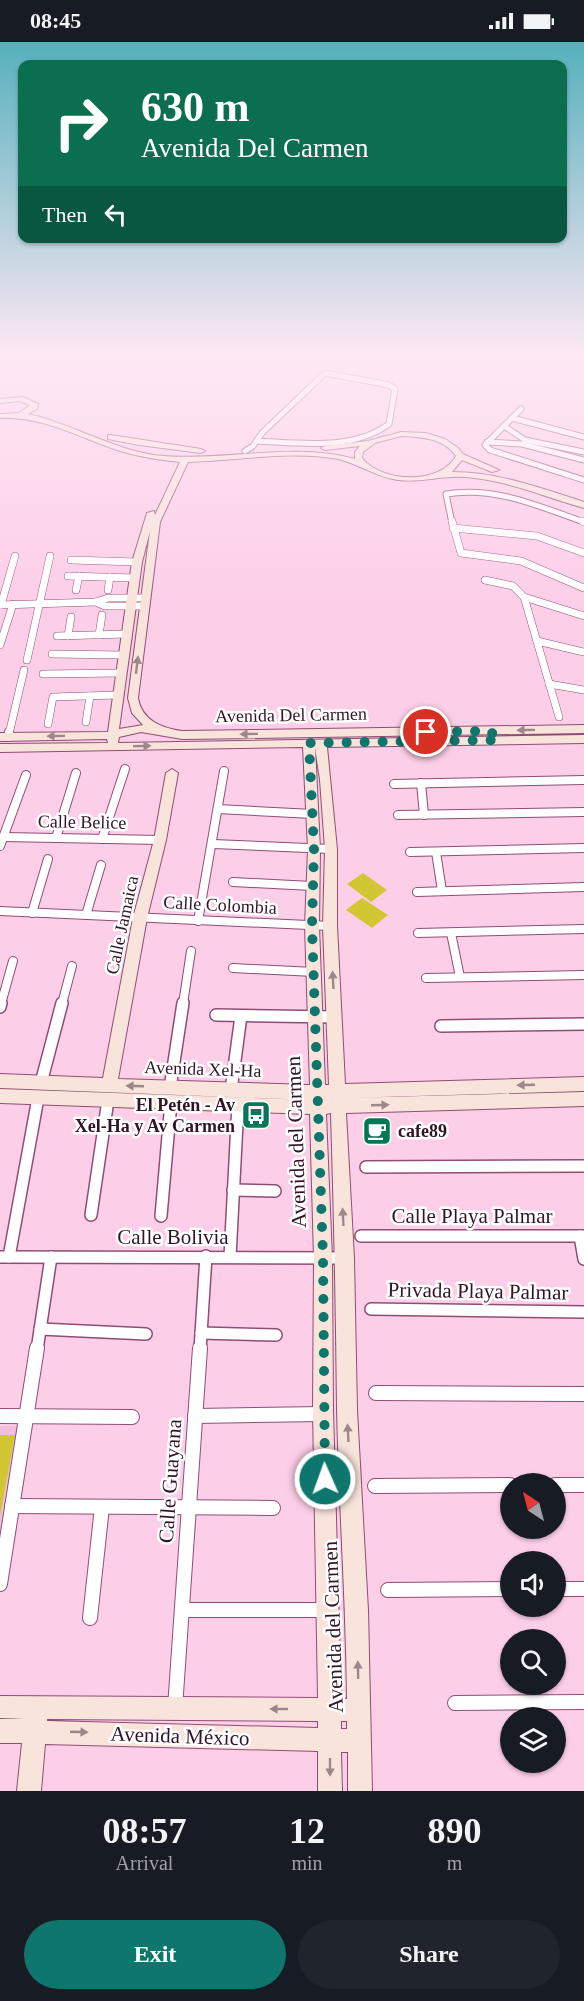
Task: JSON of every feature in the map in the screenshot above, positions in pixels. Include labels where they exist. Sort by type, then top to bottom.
[{"type":"street","points":[[93,439],[147,456],[180,460],[245,451],[337,448],[368,443],[379,439]]},
{"type":"street","points":[[109,444],[119,439],[218,455],[309,452],[340,457],[364,464],[375,471],[405,478],[441,474],[476,474],[498,477],[584,505]]},
{"type":"street","points":[[245,451],[261,439],[328,442],[348,439]]},
{"type":"street","points":[[261,439],[274,449]]},
{"type":"street","points":[[435,439],[447,442],[456,449],[460,456],[495,470],[584,495]]},
{"type":"street","points":[[490,439],[485,446],[489,450],[584,480]]},
{"type":"street","points":[[520,439],[524,442],[584,460]]},
{"type":"street","points":[[487,442],[524,442],[584,452]]},
{"type":"street","points":[[364,464],[359,452],[368,443]]},
{"type":"street","points":[[441,474],[458,464],[460,456]]},
{"type":"street","points":[[174,746],[170,736],[139,716],[134,702],[156,522],[180,460]]},
{"type":"street","points":[[112,747],[134,578],[146,524],[180,460]]},
{"type":"street","points":[[584,522],[498,494],[463,489],[446,494],[461,553],[521,561],[584,588]]},
{"type":"street","points":[[453,528],[537,536],[582,552]]},
{"type":"street","points":[[15,556],[0,605],[96,602],[105,606],[146,602]]},
{"type":"street","points":[[27,660],[50,556]]},
{"type":"street","points":[[71,560],[152,557]]},
{"type":"street","points":[[69,576],[134,578]]},
{"type":"street","points":[[76,590],[79,576]]},
{"type":"street","points":[[108,590],[110,577]]},
{"type":"street","points":[[485,580],[513,586],[524,597],[584,616]]},
{"type":"street","points":[[524,597],[559,717]]},
{"type":"street","points":[[0,645],[13,604]]},
{"type":"street","points":[[99,635],[102,615]]},
{"type":"street","points":[[68,636],[71,617]]},
{"type":"street","points":[[57,636],[99,635],[142,626]]},
{"type":"street","points":[[537,641],[584,652]]},
{"type":"street","points":[[52,654],[123,655]]},
{"type":"street","points":[[4,737],[24,670]]},
{"type":"street","points":[[43,674],[121,673]]},
{"type":"street","points":[[549,684],[584,690]]},
{"type":"street","points":[[48,724],[53,697],[90,696],[134,702]]},
{"type":"street","points":[[86,722],[90,696]]},
{"type":"street","name":"Avenida Del Carmen","points":[[4,737],[114,734],[141,728],[182,735],[584,729]]},
{"type":"street","points":[[490,731],[497,736],[499,741]]},
{"type":"street","name":"Avenida Del Carmen","points":[[0,748],[584,739]]},
{"type":"street","name":"Avenida del Carmen","points":[[315,743],[323,849],[321,926],[314,972],[316,1099],[323,1258],[323,1414],[329,1610],[330,1791]]},
{"type":"street","points":[[102,838],[125,769]]},
{"type":"street","points":[[198,921],[224,771]]},
{"type":"street","name":"Calle Jamaica","points":[[108,1093],[140,918],[160,840],[172,772]]},
{"type":"street","points":[[56,838],[76,773]]},
{"type":"street","points":[[0,846],[26,775]]},
{"type":"street","name":"Avenida del Carmen","points":[[319,780],[313,814],[323,849],[312,886],[321,926],[334,1017],[345,1258],[347,1410],[357,1610],[360,1791]]},
{"type":"street","points":[[394,784],[584,780]]},
{"type":"street","points":[[421,783],[424,815]]},
{"type":"street","points":[[218,809],[313,814]]},
{"type":"street","points":[[398,815],[584,812]]},
{"type":"street","name":"Calle Belice","points":[[3,837],[160,840]]},
{"type":"street","points":[[213,844],[323,849]]},
{"type":"street","points":[[410,852],[584,848]]},
{"type":"street","points":[[436,852],[442,891]]},
{"type":"street","points":[[32,913],[48,859]]},
{"type":"street","points":[[86,915],[101,865]]},
{"type":"street","points":[[233,882],[312,886]]},
{"type":"street","points":[[417,892],[584,887]]},
{"type":"street","name":"Calle Colombia","points":[[0,911],[321,926]]},
{"type":"street","points":[[418,933],[584,929]]},
{"type":"street","points":[[451,933],[460,977]]},
{"type":"street","points":[[161,1216],[170,1095],[191,951]]},
{"type":"street","points":[[0,1007],[13,961]]},
{"type":"street","points":[[4,1257],[40,1090],[72,966]]},
{"type":"street","points":[[232,968],[314,972]]},
{"type":"street","points":[[426,978],[584,975]]},
{"type":"street","points":[[216,1015],[334,1017]]},
{"type":"street","points":[[230,1257],[234,1097],[241,1016]]},
{"type":"street","points":[[441,1026],[584,1024]]},
{"type":"street","name":"Avenida Xel-Ha","points":[[0,1082],[40,1090],[234,1097],[584,1099]]},
{"type":"street","name":"Avenida Xel-Ha","points":[[337,1099],[584,1084]]},
{"type":"street","name":"Avenida Xel-Ha","points":[[0,1096],[40,1090]]},
{"type":"street","points":[[91,1215],[108,1093]]},
{"type":"street","points":[[366,1167],[584,1166]]},
{"type":"street","points":[[233,1190],[275,1191]]},
{"type":"street","name":"Calle Playa Palmar","points":[[361,1236],[582,1236]]},
{"type":"street","name":"Privada Playa Palmar","points":[[582,1236],[584,1259]]},
{"type":"street","name":"Calle Guayana","points":[[175,1708],[206,1256]]},
{"type":"street","name":"Calle Bolivia","points":[[4,1257],[345,1258]]},
{"type":"street","points":[[0,1584],[51,1257]]},
{"type":"street","name":"Privada Playa Palmar","points":[[371,1309],[584,1312]]},
{"type":"street","points":[[40,1329],[146,1334]]},
{"type":"street","points":[[201,1333],[276,1335]]},
{"type":"street","points":[[376,1393],[584,1394]]},
{"type":"street","points":[[195,1416],[323,1414]]},
{"type":"street","points":[[0,1416],[132,1417]]},
{"type":"street","points":[[375,1486],[500,1485]]},
{"type":"street","points":[[566,1485],[584,1485]]},
{"type":"street","points":[[12,1506],[273,1508]]},
{"type":"street","points":[[90,1618],[102,1507]]},
{"type":"street","points":[[388,1590],[500,1589]]},
{"type":"street","points":[[566,1589],[584,1589]]},
{"type":"street","points":[[183,1610],[329,1610]]},
{"type":"street","points":[[455,1703],[584,1702]]},
{"type":"street","name":"Avenida México","points":[[0,1707],[35,1720],[329,1741],[359,1741]]},
{"type":"street","name":"Avenida México","points":[[0,1731],[35,1720],[175,1708],[358,1710]]},
{"type":"street","points":[[29,1791],[35,1720]]},
{"type":"shaded area","points":[[363,873],[387,890],[371,902],[347,884]]},
{"type":"shaded area","points":[[362,898],[388,915],[372,928],[346,910]]},
{"type":"shaded area","points":[[0,1426],[18,1426],[0,1541]]},
{"type":"shaded area","points":[[0,1435],[15,1435],[0,1516]]},
{"type":"place","name":"El Petén - Av Xel-Ha y Av Carmen","points":[[256,1115]]},
{"type":"place","name":"cafe89","points":[[377,1131]]},
{"type":"route","points":[[325,1479],[323,1258],[316,1092],[312,926],[314,849],[309,743],[499,741],[499,737],[490,731],[426,732]]}]
